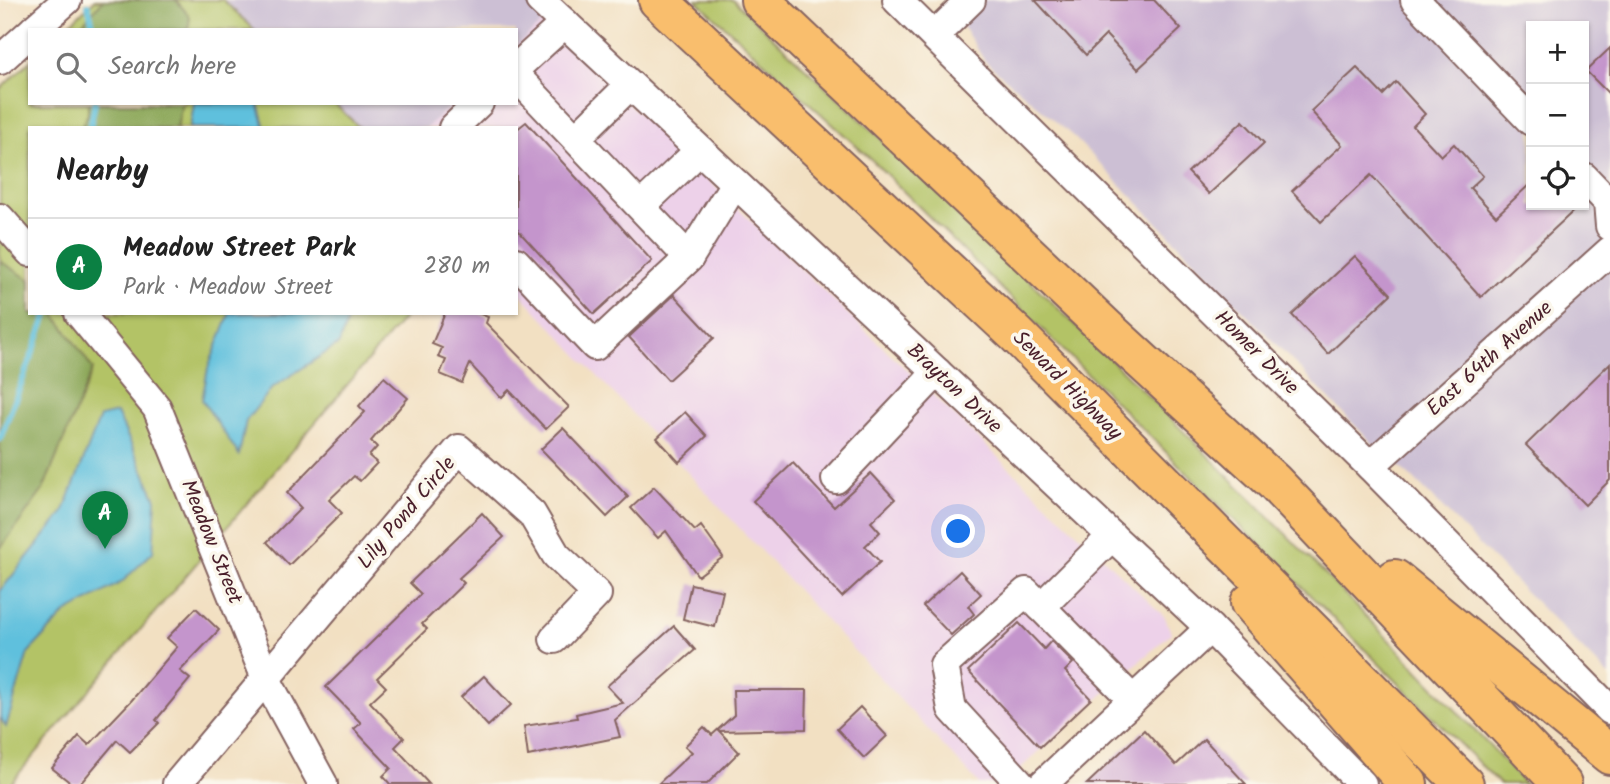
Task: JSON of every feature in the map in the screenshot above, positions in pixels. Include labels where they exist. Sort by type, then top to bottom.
[{"type":"highway","name":"Seward Highway","points":[[658,0],[1017,335],[1464,784]]},
{"type":"highway","points":[[760,0],[1106,328],[1274,481],[1610,755]]},
{"type":"highway","points":[[1017,335],[1408,784]]},
{"type":"highway","points":[[1274,481],[1562,784]]},
{"type":"street","points":[[35,28],[67,0]]},
{"type":"street","name":"Brayton Drive","points":[[540,0],[1210,628],[1362,784]]},
{"type":"street","name":"Homer Drive","points":[[897,0],[1370,466],[1610,710]]},
{"type":"street","points":[[934,34],[971,0]]},
{"type":"street","points":[[1416,0],[1526,116]]},
{"type":"street","points":[[518,66],[565,23]]},
{"type":"street","points":[[0,60],[28,35]]},
{"type":"street","points":[[518,78],[689,258]]},
{"type":"street","points":[[576,138],[630,85]]},
{"type":"street","points":[[455,126],[477,105]]},
{"type":"street","points":[[641,206],[699,150]]},
{"type":"street","points":[[518,264],[595,346],[689,258],[735,183]]},
{"type":"street","points":[[1589,184],[1609,214]]},
{"type":"street","points":[[0,218],[28,250]]},
{"type":"street","name":"East 64th Avenue","points":[[1370,466],[1610,251]]},
{"type":"street","name":"Meadow Street","points":[[81,315],[157,408],[267,681],[323,784]]},
{"type":"street","points":[[836,479],[937,372]]},
{"type":"street","name":"Lily Pond Circle","points":[[267,681],[459,449],[532,514],[556,555],[597,594],[554,639]]},
{"type":"street","points":[[1041,607],[1112,536]]},
{"type":"street","points":[[1021,784],[952,709],[944,665],[1026,592],[1133,700]]},
{"type":"street","points":[[1043,784],[1210,628]]},
{"type":"street","points":[[177,784],[267,681]]},
{"type":"shaded area","points":[[223,0],[529,0],[543,22],[518,44],[518,28],[253,28]]},
{"type":"shaded area","points":[[946,0],[1610,0],[1610,677],[1418,483],[1373,444],[1075,138],[985,61]]},
{"type":"shaded area","points":[[543,22],[1165,617],[1171,633],[1003,784],[979,784],[518,291],[518,126],[428,126],[451,105],[518,105],[518,44]]},
{"type":"shaded area","points":[[336,105],[451,105],[428,126],[358,126]]},
{"type":"green space","points":[[95,0],[223,0],[253,28],[65,28]]},
{"type":"green space","points":[[103,0],[176,0],[190,17],[188,28],[83,28],[81,25]]},
{"type":"green space","points":[[696,0],[733,0],[835,95],[1037,288],[1235,483],[1525,784],[1500,784],[874,162]]},
{"type":"green space","points":[[28,63],[28,105],[336,105],[358,126],[28,126],[28,315],[406,315],[10,784],[0,784],[0,89]]},
{"type":"green space","points":[[88,105],[182,105],[177,126],[82,126],[88,114]]},
{"type":"green space","points":[[0,261],[28,279],[28,315],[55,315],[93,369],[43,490],[0,549]]},
{"type":"water","points":[[194,105],[259,105],[264,126],[190,126]]},
{"type":"water","points":[[229,315],[349,315],[339,344],[272,388],[246,421],[239,455],[202,400],[208,368]]},
{"type":"water","points":[[117,413],[156,499],[153,552],[122,582],[66,613],[28,653],[6,727],[0,718],[0,591],[63,513],[100,417]]},
{"type":"building","points":[[1035,0],[1154,0],[1181,29],[1138,69],[1106,35],[1086,55]]},
{"type":"building","points":[[1610,48],[1610,95],[1589,74],[1589,68]]},
{"type":"building","points":[[1357,68],[1383,95],[1396,82],[1425,114],[1413,126],[1441,156],[1454,144],[1483,176],[1470,188],[1496,216],[1526,188],[1526,210],[1575,210],[1481,297],[1371,175],[1321,222],[1292,191],[1342,145],[1311,111]]},
{"type":"building","points":[[1243,121],[1264,143],[1209,194],[1188,172]]},
{"type":"building","points":[[526,122],[652,261],[594,314],[518,230],[518,128]]},
{"type":"building","points":[[1355,256],[1391,294],[1328,354],[1292,315]]},
{"type":"building","points":[[674,295],[714,338],[668,380],[629,337]]},
{"type":"building","points":[[444,315],[488,317],[486,323],[569,407],[546,429],[509,390],[501,398],[470,364],[462,383],[440,374],[446,360],[438,357],[442,348],[432,344]]},
{"type":"building","points":[[1610,363],[1610,480],[1585,505],[1526,445]]},
{"type":"building","points":[[384,377],[408,398],[371,441],[377,447],[369,456],[377,463],[360,481],[354,476],[329,500],[342,513],[289,565],[267,542],[301,508],[287,493],[365,412],[359,406]]},
{"type":"building","points":[[685,412],[707,436],[679,462],[657,438]]},
{"type":"building","points":[[563,428],[628,497],[607,517],[541,449]]},
{"type":"building","points":[[793,463],[834,507],[871,473],[895,499],[871,522],[880,532],[865,546],[880,562],[842,597],[753,501]]},
{"type":"building","points":[[654,487],[695,531],[701,526],[723,557],[698,576],[666,531],[658,538],[631,508]]},
{"type":"building","points":[[482,513],[504,537],[459,578],[464,583],[422,624],[427,629],[377,678],[386,687],[370,702],[404,738],[395,747],[429,784],[390,784],[383,776],[391,768],[354,729],[361,723],[326,687],[421,594],[410,583]]},
{"type":"building","points":[[960,571],[981,594],[968,606],[974,614],[951,635],[923,606]]},
{"type":"building","points":[[691,584],[723,591],[715,627],[683,619]]},
{"type":"building","points":[[196,608],[219,630],[180,671],[190,679],[156,720],[159,723],[130,752],[117,740],[80,784],[72,784],[52,768],[79,736],[89,745],[131,701],[177,647],[167,638]]},
{"type":"building","points":[[1019,623],[1044,649],[1051,641],[1073,663],[1065,671],[1091,699],[1040,747],[968,671]]},
{"type":"building","points":[[674,626],[695,650],[615,720],[620,737],[528,756],[524,726],[577,718],[576,714],[623,703],[607,686]]},
{"type":"building","points":[[484,676],[511,705],[488,726],[461,697]]},
{"type":"building","points":[[733,690],[807,690],[806,729],[719,731],[739,752],[707,784],[658,784],[692,752],[685,746],[704,727],[712,735],[734,715]]},
{"type":"building","points":[[860,707],[887,736],[864,758],[837,729]]},
{"type":"building","points":[[1144,730],[1176,765],[1204,739],[1246,784],[1087,784]]},
{"type":"waterway","points":[[88,5],[94,28]]},
{"type":"waterway","points":[[90,126],[95,105]]},
{"type":"waterway","points":[[0,439],[47,315]]},
{"type":"place","name":"Meadow Street Park","points":[[105,549]]}]
